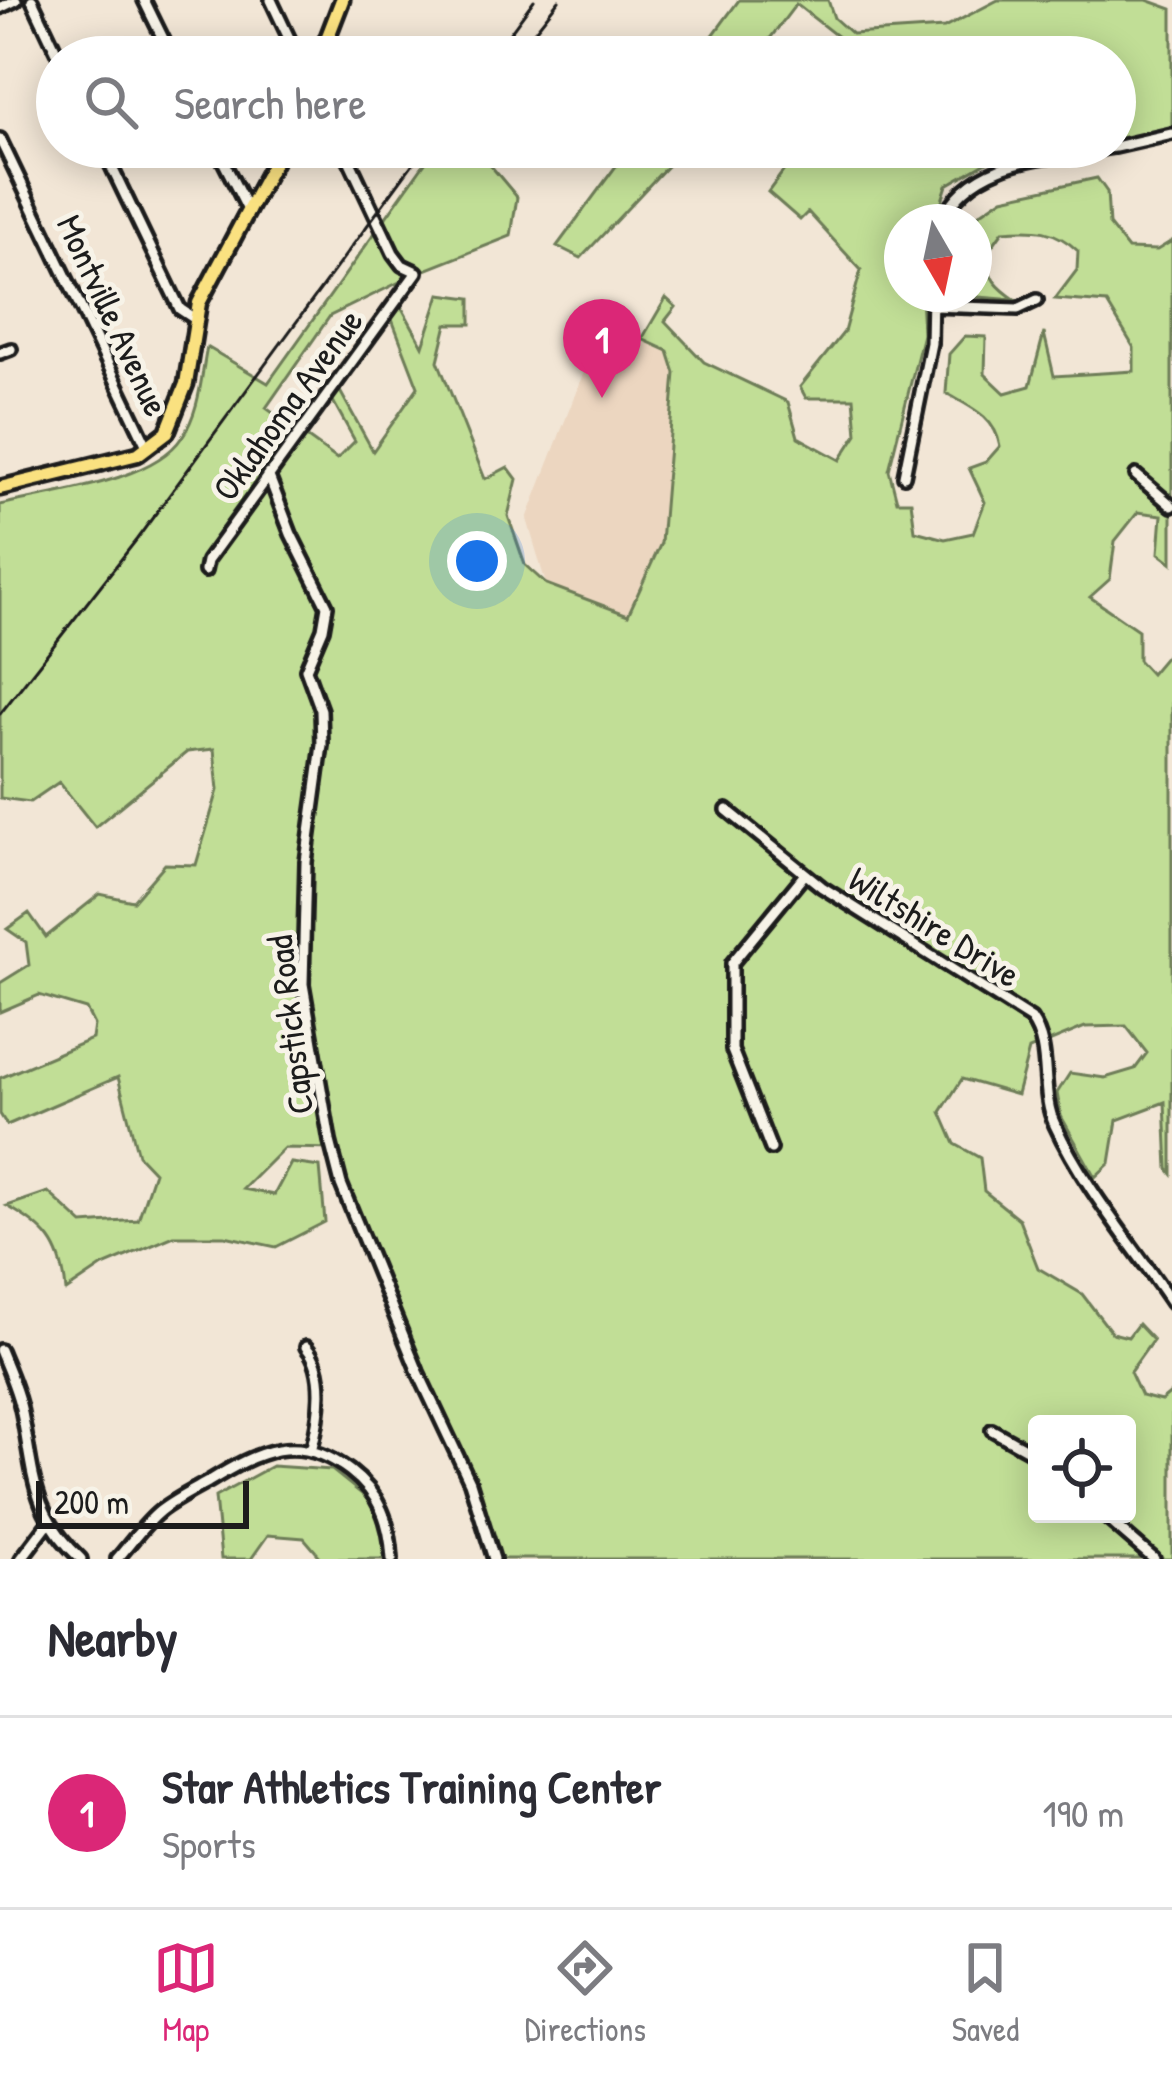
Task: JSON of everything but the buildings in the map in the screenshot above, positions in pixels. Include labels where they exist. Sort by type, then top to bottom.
[{"type":"main road","points":[[328,36],[342,0]]},
{"type":"main road","points":[[0,488],[148,449],[167,432],[181,403],[195,319],[205,289],[271,168]]},
{"type":"street","points":[[0,8],[16,0]]},
{"type":"street","points":[[32,0],[49,36]]},
{"type":"street","points":[[144,0],[162,36]]},
{"type":"street","points":[[272,0],[288,36]]},
{"type":"street","points":[[1136,142],[1172,134]]},
{"type":"street","name":"Montville Avenue","points":[[0,139],[148,449]]},
{"type":"street","points":[[113,168],[180,309],[195,319]]},
{"type":"street","points":[[226,168],[248,212]]},
{"type":"street","name":"Oklahoma Avenue","points":[[205,571],[207,561],[268,474],[417,272],[393,254],[354,168]]},
{"type":"street","points":[[953,204],[962,191],[999,168]]},
{"type":"street","points":[[992,306],[1018,309],[1037,300]]},
{"type":"street","points":[[904,476],[931,343],[932,312]]},
{"type":"street","name":"Capstick Road","points":[[268,474],[290,534],[327,605],[323,629],[306,668],[321,710],[322,745],[306,862],[303,984],[333,1153],[348,1202],[418,1372],[470,1482],[494,1559]]},
{"type":"street","points":[[1136,475],[1172,506]]},
{"type":"street","name":"Wiltshire Drive","points":[[727,810],[805,874],[1030,1019],[1042,1041],[1044,1087],[1052,1120],[1073,1159],[1172,1303]]},
{"type":"street","points":[[771,1149],[732,1050],[732,963],[805,874]]},
{"type":"street","points":[[306,1347],[318,1380],[319,1420],[311,1451]]},
{"type":"street","points":[[0,1350],[22,1411],[33,1487],[49,1522],[81,1559]]},
{"type":"street","points":[[992,1430],[1028,1450]]},
{"type":"street","points":[[117,1559],[159,1512],[248,1456],[273,1449],[332,1457],[367,1484],[386,1513],[392,1559]]},
{"type":"street","points":[[21,1559],[49,1522]]},
{"type":"street","points":[[1112,1523],[1154,1559]]},
{"type":"shaded area","points":[[642,339],[668,351],[675,373],[661,543],[628,615],[546,584],[527,519],[583,374],[603,348],[636,359]]},
{"type":"green space","points":[[739,0],[828,0],[834,18],[852,34],[944,28],[998,0],[1147,0],[1172,9],[1172,129],[1136,138],[1136,36],[837,36],[796,4],[772,36],[712,36]]},
{"type":"green space","points":[[421,168],[493,168],[517,197],[511,236],[420,272],[330,316],[266,408],[337,459],[355,441],[328,392],[335,382],[373,451],[418,387],[388,309],[396,297],[423,346],[440,294],[471,298],[471,324],[447,324],[438,361],[485,479],[508,467],[517,479],[508,516],[525,565],[546,584],[628,615],[661,543],[675,373],[668,351],[642,339],[666,298],[676,307],[665,321],[704,362],[788,402],[798,437],[840,460],[857,434],[854,398],[806,398],[800,387],[844,332],[861,270],[808,212],[800,220],[768,192],[786,168],[976,168],[947,185],[941,204],[884,204],[884,312],[922,312],[923,334],[889,470],[897,501],[911,501],[915,531],[945,539],[973,533],[985,502],[969,468],[986,462],[1000,446],[987,420],[946,393],[949,354],[965,336],[986,337],[985,374],[1005,393],[1030,386],[1044,333],[1054,376],[1134,371],[1134,348],[1107,303],[1055,299],[1077,270],[1078,251],[1053,234],[1035,230],[1003,231],[992,246],[992,205],[1003,198],[1097,178],[1107,192],[1109,225],[1128,249],[1157,250],[1172,241],[1172,563],[1159,553],[1162,515],[1138,512],[1115,541],[1110,579],[1090,597],[1138,630],[1138,660],[1151,674],[1172,649],[1172,1174],[1165,1102],[1117,1120],[1110,1163],[1095,1177],[1061,1116],[1057,1093],[1070,1073],[1105,1078],[1135,1069],[1147,1053],[1126,1026],[1085,1027],[1029,1050],[1017,1095],[962,1079],[941,1112],[955,1144],[980,1158],[984,1191],[1019,1219],[1038,1268],[1082,1294],[1112,1333],[1128,1337],[1138,1324],[1153,1340],[1130,1372],[1141,1396],[1161,1401],[1172,1392],[1172,1559],[499,1559],[488,1517],[424,1386],[335,1149],[284,1148],[243,1189],[274,1195],[291,1163],[320,1167],[325,1222],[276,1247],[225,1236],[174,1236],[103,1266],[66,1291],[61,1261],[50,1240],[7,1206],[48,1192],[83,1224],[138,1220],[154,1172],[138,1155],[118,1077],[7,1125],[0,1114],[0,1078],[92,1039],[94,1025],[86,1009],[39,995],[0,1012],[0,983],[29,965],[26,942],[7,929],[29,913],[46,937],[100,894],[133,901],[165,864],[196,865],[218,790],[214,749],[187,752],[95,827],[59,782],[30,802],[0,798],[0,505],[99,483],[148,465],[182,437],[199,394],[207,347],[268,383]]},
{"type":"green space","points":[[615,168],[665,168],[581,258],[557,246]]},
{"type":"green space","points":[[992,276],[1004,291],[1016,300],[992,298]]},
{"type":"green space","points":[[272,1466],[332,1470],[378,1507],[388,1559],[322,1559],[304,1538],[268,1535],[251,1559],[221,1559],[215,1497]]},
{"type":"railway","points":[[507,36],[534,0]]},
{"type":"railway","points":[[531,36],[559,0]]},
{"type":"railway","points":[[0,714],[137,539],[410,168]]},
{"type":"place","name":"Star Athletics Training Center","points":[[602,398]]}]
